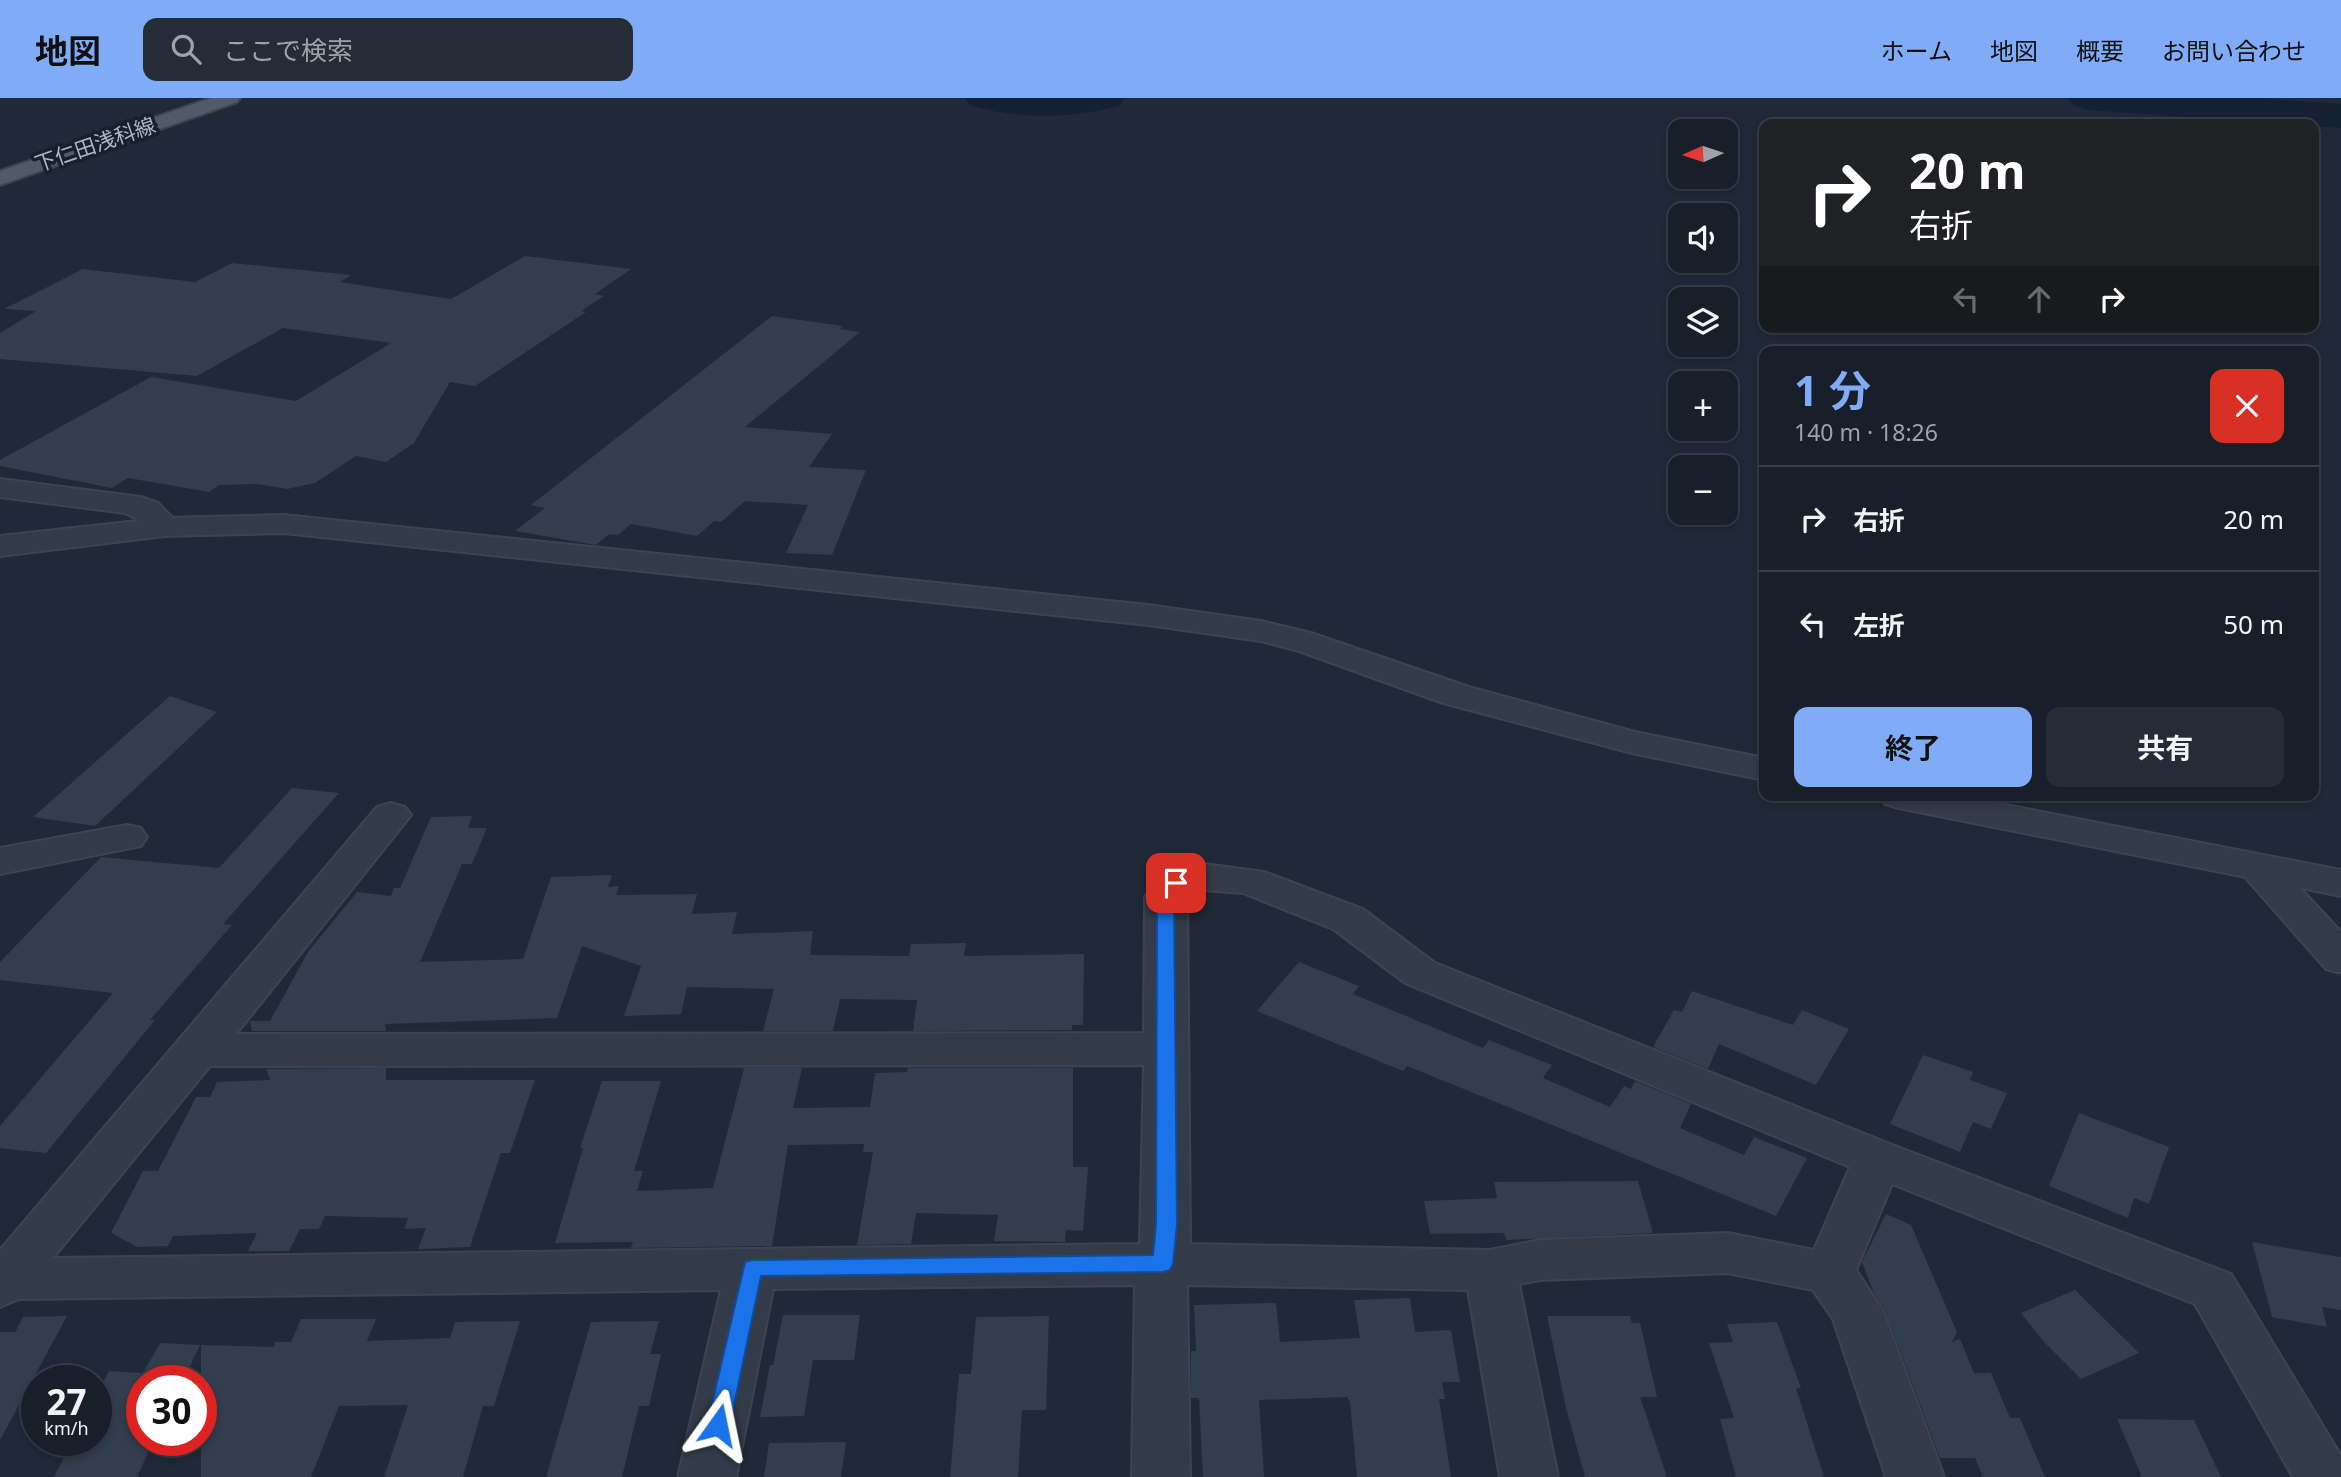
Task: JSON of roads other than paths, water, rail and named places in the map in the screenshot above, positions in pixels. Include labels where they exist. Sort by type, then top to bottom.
[{"type":"main road","name":"下仁田浅科線","points":[[0,178],[230,98]]},
{"type":"street","points":[[0,488],[130,504],[148,510],[165,527]]},
{"type":"street","points":[[0,546],[165,527],[261,524],[341,529],[1207,622],[1311,643],[1456,695],[1632,742],[1759,768]]},
{"type":"street","points":[[1924,801],[2341,883]]},
{"type":"street","points":[[2,1281],[198,1050],[391,815]]},
{"type":"street","points":[[0,861],[127,837]]},
{"type":"street","points":[[2259,869],[2341,959]]},
{"type":"street","points":[[1161,1477],[1159,1302],[1167,1224],[1166,897],[1176,883],[1204,877],[1249,881],[1348,919],[1420,973],[1878,1159],[2213,1289],[2323,1477]]},
{"type":"street","points":[[198,1050],[1166,1049]]},
{"type":"street","points":[[1829,1273],[1878,1159]]},
{"type":"street","points":[[2,1281],[1163,1264],[1490,1270],[1540,1260],[1728,1253],[1829,1273],[1857,1311],[1915,1477]]},
{"type":"street","points":[[707,1477],[752,1268]]},
{"type":"street","points":[[1490,1270],[1529,1477]]},
{"type":"waterway","points":[[985,98],[1015,104],[1045,105],[1105,98]]},
{"type":"waterway","points":[[2088,98],[2341,116]]}]
